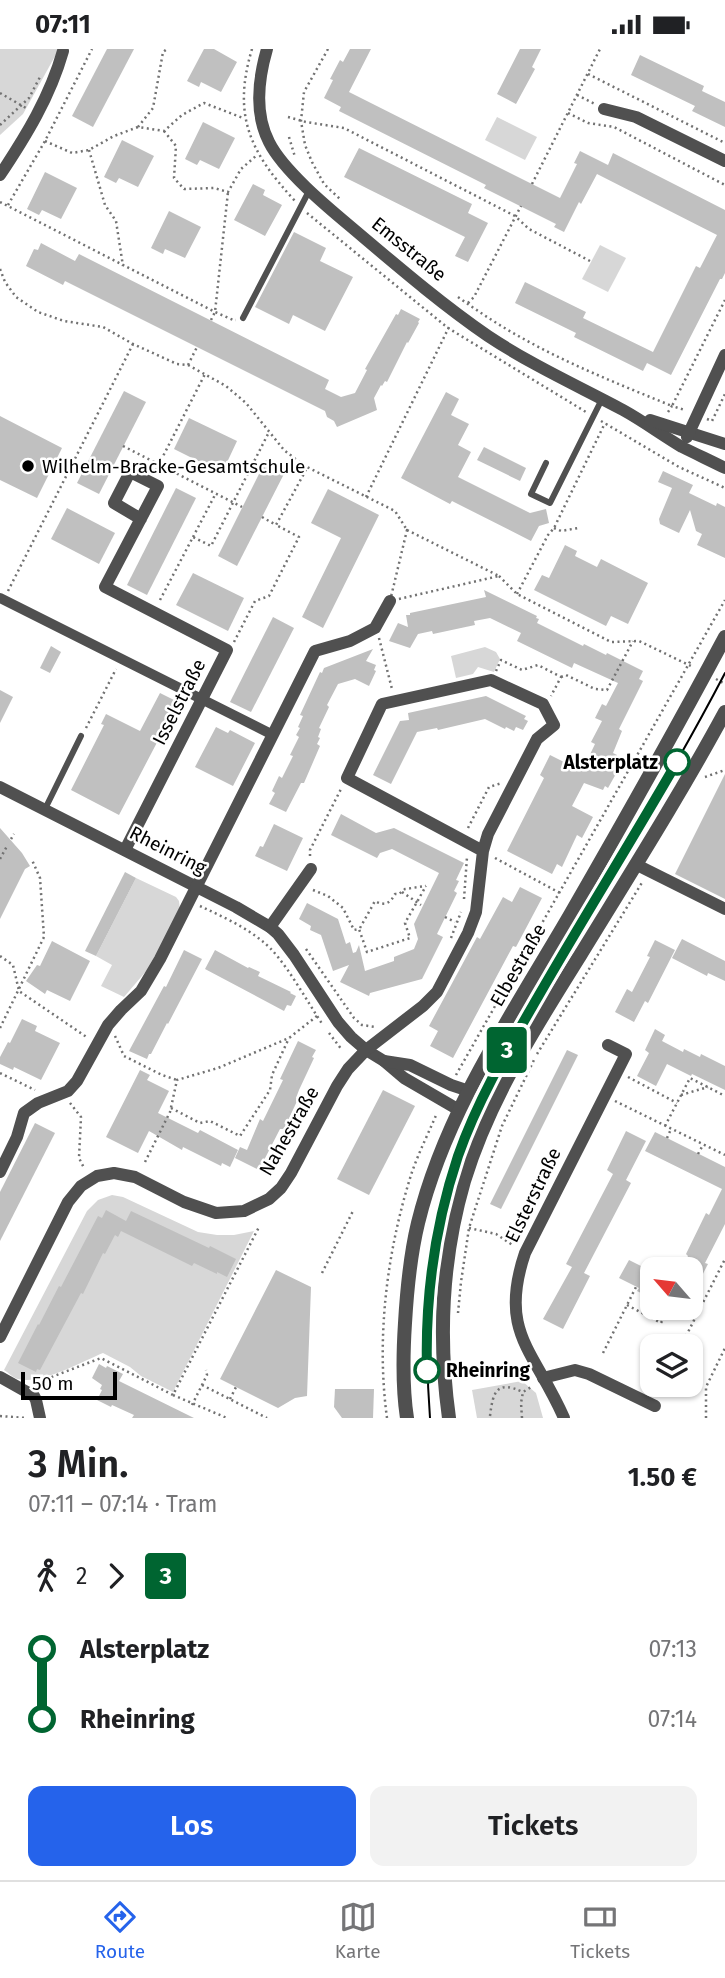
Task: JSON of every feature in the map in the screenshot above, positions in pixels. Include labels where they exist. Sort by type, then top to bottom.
[{"type":"street","name":"Emsstraße","points":[[267,49],[259,88],[261,123],[270,144],[293,174],[327,206],[372,245],[462,309],[486,334],[518,355],[626,412],[682,447],[725,468]]},
{"type":"street","points":[[0,175],[38,115],[57,73],[61,50]]},
{"type":"street","points":[[604,109],[636,117],[725,161]]},
{"type":"street","points":[[682,447],[725,355]]},
{"type":"street","name":"Emsstraße","points":[[626,412],[725,445]]},
{"type":"street","points":[[141,519],[114,503],[130,472],[149,482]]},
{"type":"street","name":"Isselstraße","points":[[125,850],[227,650],[105,587],[158,487],[149,482]]},
{"type":"street","points":[[2,599],[273,735]]},
{"type":"street","points":[[0,1172],[17,1137],[24,1113],[51,1097],[68,1091],[77,1081],[108,1025],[141,991],[160,959],[315,651],[350,641],[375,628],[390,601]]},
{"type":"street","name":"Elbestraße","points":[[407,1418],[404,1401],[404,1352],[409,1270],[412,1247],[432,1173],[469,1091],[725,638]]},
{"type":"street","points":[[483,851],[346,778],[382,704],[491,680],[543,704]]},
{"type":"street","name":"Nahestraße","points":[[89,1180],[105,1173],[123,1174],[184,1202],[216,1213],[244,1211],[257,1206],[281,1188],[348,1069],[366,1050],[437,992],[463,944],[476,912],[483,851],[488,834],[537,739],[554,725],[543,704]]},
{"type":"street","points":[[449,1418],[443,1359],[445,1289],[454,1225],[464,1181],[491,1112],[523,1049],[643,868],[725,712]]},
{"type":"street","name":"Rheinring","points":[[0,787],[236,907],[270,927],[294,955],[351,1038],[404,1078],[459,1110]]},
{"type":"street","points":[[643,868],[725,909]]},
{"type":"street","points":[[270,927],[311,869]]},
{"type":"street","points":[[608,1045],[626,1053],[617,1071]]},
{"type":"street","name":"Rheinring","points":[[384,1061],[410,1065],[469,1091]]},
{"type":"street","name":"Elsterstraße","points":[[564,1418],[519,1331],[514,1310],[516,1286],[525,1253],[617,1071]]},
{"type":"street","points":[[0,1337],[62,1212],[74,1193],[89,1180]]},
{"type":"street","points":[[544,1378],[575,1370],[655,1406]]},
{"type":"street","points":[[0,1377],[30,1393],[36,1400],[40,1418]]},
{"type":"lane","points":[[243,318],[310,189]]},
{"type":"lane","points":[[546,463],[531,494],[550,503],[602,399]]},
{"type":"lane","points":[[45,809],[81,736]]},
{"type":"path","points":[[8,205],[45,141],[92,49]]},
{"type":"path","points":[[138,127],[153,108],[163,52],[167,49]]},
{"type":"path","points":[[328,49],[304,92],[301,121],[305,145],[318,174],[324,184],[345,204]]},
{"type":"path","points":[[532,184],[600,49]]},
{"type":"path","points":[[588,74],[725,143]]},
{"type":"path","points":[[0,125],[29,99],[41,75]]},
{"type":"path","points":[[0,93],[38,115]]},
{"type":"path","points":[[577,95],[604,109]]},
{"type":"path","points":[[164,131],[182,115],[204,103],[261,123]]},
{"type":"path","points":[[568,113],[588,123],[614,127],[725,185]]},
{"type":"path","points":[[288,117],[344,128],[515,216],[529,229],[590,261]]},
{"type":"path","points":[[45,141],[72,153],[89,150],[138,127],[164,131],[176,146],[174,178],[184,188],[214,188],[228,192]]},
{"type":"path","points":[[211,320],[215,312],[228,192],[241,169],[270,144]]},
{"type":"path","points":[[89,150],[105,205],[116,221],[123,266]]},
{"type":"path","points":[[258,155],[300,207],[448,328],[679,467],[725,488]]},
{"type":"path","points":[[0,202],[215,312],[233,320],[243,318]]},
{"type":"path","points":[[366,497],[448,328],[474,297],[520,206]]},
{"type":"path","points":[[0,269],[5,282],[16,297],[38,312],[64,321],[103,327],[177,364],[188,365],[226,386],[246,403],[284,450],[307,467],[396,511],[407,530],[499,576],[517,594],[611,642],[639,641],[690,665]]},
{"type":"path","points":[[451,292],[462,309],[497,324],[540,348],[593,374],[671,406],[691,411]]},
{"type":"path","points":[[671,406],[725,300]]},
{"type":"path","points":[[2,599],[134,344]]},
{"type":"path","points":[[188,365],[197,347]]},
{"type":"path","points":[[149,482],[205,375]]},
{"type":"path","points":[[702,416],[712,421],[725,394]]},
{"type":"path","points":[[517,594],[554,528],[605,423]]},
{"type":"path","points":[[193,537],[211,546],[269,432]]},
{"type":"path","points":[[123,446],[242,507]]},
{"type":"path","points":[[276,525],[307,467]]},
{"type":"path","points":[[153,612],[216,493]]},
{"type":"path","points":[[227,650],[255,601],[269,596],[299,537],[262,517]]},
{"type":"path","points":[[554,528],[561,531],[578,528]]},
{"type":"path","points":[[407,530],[390,601],[499,576]]},
{"type":"path","points":[[375,628],[395,701]]},
{"type":"path","points":[[543,704],[549,699],[561,677],[566,675],[595,689],[607,690],[634,641]]},
{"type":"path","points":[[81,736],[121,659]]},
{"type":"path","points":[[491,680],[501,660],[522,670],[538,665],[561,677]]},
{"type":"path","points":[[704,777],[725,770]]},
{"type":"path","points":[[311,869],[310,851],[346,778]]},
{"type":"path","points":[[452,944],[450,936],[463,909],[467,853],[462,840],[489,787],[504,782]]},
{"type":"path","points":[[11,839],[13,834]]},
{"type":"path","points":[[0,859],[7,846]]},
{"type":"path","points":[[483,851],[560,893]]},
{"type":"path","points":[[0,1028],[44,937],[40,878],[32,860]]},
{"type":"path","points":[[458,1320],[469,1228],[502,1126],[535,1058],[643,868]]},
{"type":"path","points":[[426,886],[405,923],[410,938],[367,952],[359,929],[375,901],[381,905],[386,904],[395,894],[402,892],[405,889],[426,886]]},
{"type":"path","points":[[308,891],[312,889],[328,896],[343,908],[354,930],[359,929]]},
{"type":"path","points":[[402,892],[421,905]]},
{"type":"path","points":[[188,901],[234,923],[264,942],[342,1050]]},
{"type":"path","points":[[445,917],[456,923]]},
{"type":"path","points":[[303,944],[354,1018],[368,1027],[383,1024]]},
{"type":"path","points":[[0,956],[13,965],[19,991],[98,1045]]},
{"type":"path","points":[[108,1025],[124,1056],[177,1080],[218,1068],[289,1038],[317,1016]]},
{"type":"path","points":[[171,1108],[200,1123],[210,1121],[240,1136],[270,1090],[272,1075],[289,1038]]},
{"type":"path","points":[[617,1071],[677,1103]]},
{"type":"path","points":[[0,1073],[51,1097],[70,1102],[81,1117],[79,1158],[89,1180]]},
{"type":"path","points":[[666,1126],[690,1078],[725,1096]]},
{"type":"path","points":[[145,1162],[171,1108],[177,1080]]},
{"type":"path","points":[[681,1095],[708,1087]]},
{"type":"path","points":[[604,1096],[725,1154]]},
{"type":"path","points":[[667,1138],[671,1129]]},
{"type":"path","points":[[698,1154],[703,1145]]},
{"type":"path","points":[[322,1273],[354,1209]]},
{"type":"path","points":[[173,1395],[259,1227]]},
{"type":"path","points":[[469,1228],[496,1234],[525,1253]]},
{"type":"path","points":[[687,1334],[725,1259]]},
{"type":"path","points":[[603,1353],[636,1287]]},
{"type":"path","points":[[627,1305],[640,1312]]},
{"type":"path","points":[[706,1418],[706,1387],[725,1348]]},
{"type":"path","points":[[22,1388],[101,1358],[192,1405],[227,1418]]},
{"type":"path","points":[[192,1405],[207,1375],[206,1370]]},
{"type":"path","points":[[522,1418],[523,1392],[544,1378]]},
{"type":"path","points":[[202,1385],[267,1418]]},
{"type":"path","points":[[230,1399],[236,1387]]},
{"type":"path","points":[[490,1416],[492,1399],[501,1387],[513,1387],[523,1392]]},
{"type":"path","points":[[0,1416],[26,1418]]},
{"type":"shaded area","points":[[0,49],[59,49],[23,114],[0,135]]},
{"type":"shaded area","points":[[497,117],[537,137],[525,160],[485,140]]},
{"type":"shaded area","points":[[600,245],[626,258],[608,292],[582,279]]},
{"type":"shaded area","points":[[485,647],[496,652],[500,659],[494,672],[478,667],[473,674],[456,678],[451,656]]},
{"type":"shaded area","points":[[136,878],[176,897],[180,910],[153,963],[124,997],[101,986],[112,965],[96,956]]},
{"type":"shaded area","points":[[112,1195],[123,1197],[198,1232],[234,1235],[254,1231],[173,1392],[103,1353],[49,1376],[27,1380],[14,1378],[4,1370],[87,1211],[98,1200]]},
{"type":"shaded area","points":[[522,1381],[536,1393],[543,1418],[477,1418],[472,1390]]},
{"type":"building","points":[[107,49],[134,49],[93,127],[72,116]]},
{"type":"building","points":[[204,49],[214,49],[237,62],[221,92],[201,82],[199,87],[187,81]]},
{"type":"building","points":[[350,49],[371,49],[349,92],[560,198],[577,164],[574,163],[580,151],[608,165],[613,153],[725,210],[725,273],[671,375],[647,363],[643,371],[574,337],[576,333],[515,303],[525,282],[586,312],[583,318],[653,352],[696,266],[700,268],[717,235],[597,174],[564,232],[554,227],[556,224],[484,188],[486,185],[339,111],[341,107],[324,98],[340,60],[343,62]]},
{"type":"building","points":[[520,49],[541,49],[532,67],[535,69],[516,104],[497,94]]},
{"type":"building","points":[[640,55],[704,86],[702,91],[725,102],[725,127],[692,111],[695,106],[631,75]]},
{"type":"building","points":[[203,122],[235,138],[219,169],[200,160],[197,165],[185,159]]},
{"type":"building","points":[[122,140],[154,156],[138,187],[119,178],[116,183],[104,177]]},
{"type":"building","points":[[359,148],[472,204],[468,213],[488,223],[468,262],[455,256],[465,237],[344,177]]},
{"type":"building","points":[[45,172],[77,188],[61,219],[42,210],[39,215],[27,209]]},
{"type":"building","points":[[253,184],[265,190],[263,195],[282,205],[265,236],[234,220]]},
{"type":"building","points":[[169,211],[201,227],[185,258],[165,249],[163,254],[151,248]]},
{"type":"building","points":[[294,232],[326,248],[320,261],[353,277],[325,331],[293,315],[289,324],[255,307]]},
{"type":"building","points":[[41,243],[75,261],[79,254],[329,380],[325,389],[341,397],[355,393],[367,370],[365,369],[401,309],[420,319],[387,382],[381,385],[374,398],[377,410],[337,427],[325,411],[65,281],[63,285],[26,266],[34,249],[38,250]]},
{"type":"building","points":[[124,391],[146,402],[99,494],[77,483]]},
{"type":"building","points":[[446,392],[459,399],[451,415],[469,424],[458,445],[471,452],[458,477],[530,513],[546,509],[549,523],[539,526],[531,541],[401,478]]},
{"type":"building","points":[[0,416],[62,448],[37,498],[0,480]]},
{"type":"building","points":[[189,418],[237,441],[222,473],[174,449]]},
{"type":"building","points":[[484,447],[526,468],[520,481],[477,460]]},
{"type":"building","points":[[266,460],[286,470],[237,566],[218,556]]},
{"type":"building","points":[[663,471],[693,485],[689,493],[716,506],[717,503],[725,507],[725,558],[697,545],[702,534],[696,531],[690,510],[679,533],[660,524],[659,519],[672,488],[658,482]]},
{"type":"building","points":[[176,488],[196,498],[147,595],[127,585]]},
{"type":"building","points":[[328,489],[379,515],[323,628],[302,617],[341,538],[311,523]]},
{"type":"building","points":[[67,508],[115,533],[99,564],[51,539]]},
{"type":"building","points":[[565,545],[577,551],[575,556],[597,567],[601,559],[648,583],[628,624],[611,616],[606,626],[534,590],[542,575],[549,578]]},
{"type":"building","points":[[193,573],[244,598],[228,631],[176,605]]},
{"type":"building","points":[[484,590],[537,616],[537,623],[643,671],[639,679],[643,681],[619,729],[622,731],[613,753],[617,755],[610,768],[617,772],[608,788],[605,786],[603,790],[584,783],[572,806],[593,817],[582,838],[577,835],[562,867],[557,864],[552,874],[507,851],[544,778],[540,775],[550,755],[582,771],[595,744],[591,742],[602,721],[595,718],[602,704],[606,706],[618,683],[574,663],[572,668],[517,641],[521,633],[490,618],[474,621],[475,625],[433,634],[432,631],[418,634],[410,648],[389,641],[398,623],[408,627],[406,615],[486,597]]},
{"type":"building","points":[[273,617],[294,628],[251,712],[230,702]]},
{"type":"building","points":[[51,646],[61,652],[50,673],[40,668]]},
{"type":"building","points":[[373,649],[366,661],[376,665],[369,686],[355,679],[338,684],[319,728],[320,738],[317,744],[320,746],[304,783],[301,783],[286,812],[269,804],[279,776],[282,778],[293,756],[290,755],[299,737],[296,735],[303,716],[300,715],[320,672]]},
{"type":"building","points":[[0,690],[13,697],[0,723]]},
{"type":"building","points":[[160,693],[182,704],[167,733],[163,731],[119,815],[71,790],[104,725],[101,724],[106,714],[140,731]]},
{"type":"building","points":[[486,696],[526,716],[524,719],[528,721],[523,730],[516,727],[514,731],[506,727],[505,729],[485,719],[417,732],[391,784],[373,775],[400,721],[409,720],[408,713]]},
{"type":"building","points":[[216,727],[228,733],[230,730],[255,743],[233,786],[195,767]]},
{"type":"building","points":[[725,774],[725,899],[675,874]]},
{"type":"building","points":[[341,814],[376,833],[394,828],[464,863],[456,880],[459,881],[454,891],[457,893],[437,934],[443,937],[422,979],[370,993],[369,996],[340,982],[349,965],[333,971],[321,935],[310,930],[311,926],[299,919],[307,903],[338,919],[346,944],[350,942],[353,953],[359,945],[365,971],[394,961],[394,957],[414,949],[418,939],[414,924],[439,873],[392,849],[380,853],[377,858],[331,835]]},
{"type":"building","points":[[274,824],[303,838],[287,871],[255,856],[260,846],[263,847]]},
{"type":"building","points":[[0,828],[30,866],[25,869],[0,919]]},
{"type":"building","points":[[125,872],[136,878],[96,956],[85,951]]},
{"type":"building","points":[[520,887],[542,898],[453,1058],[430,1046],[438,1031],[429,1026],[477,937],[480,939],[503,897],[512,902]]},
{"type":"building","points":[[682,939],[725,961],[725,981],[708,973],[707,976],[672,958]]},
{"type":"building","points":[[655,940],[675,950],[648,1003],[645,1001],[634,1022],[615,1012],[627,989],[632,992],[650,957],[647,956]]},
{"type":"building","points":[[52,941],[90,961],[70,1001],[47,990],[45,994],[26,981],[37,965],[40,966]]},
{"type":"building","points":[[184,950],[202,959],[147,1059],[129,1051]]},
{"type":"building","points":[[215,950],[260,972],[258,976],[291,992],[296,996],[291,1006],[287,1005],[284,1011],[205,969]]},
{"type":"building","points":[[22,1019],[37,1026],[35,1031],[60,1043],[41,1080],[14,1067],[13,1070],[0,1064],[0,1057]]},
{"type":"building","points":[[655,1029],[665,1035],[662,1041],[683,1052],[684,1049],[700,1057],[701,1054],[725,1066],[725,1090],[667,1064],[656,1086],[637,1076],[649,1053],[645,1050]]},
{"type":"building","points":[[298,1041],[316,1050],[312,1057],[314,1058],[284,1129],[280,1129],[259,1170],[235,1158],[240,1147],[247,1150],[260,1119],[263,1121]]},
{"type":"building","points":[[567,1050],[578,1055],[501,1209],[490,1204]]},
{"type":"building","points":[[140,1070],[150,1075],[147,1080],[169,1091],[158,1113],[198,1133],[200,1130],[238,1150],[230,1167],[222,1163],[221,1166],[183,1147],[182,1150],[149,1131],[138,1153],[106,1137]]},
{"type":"building","points":[[383,1090],[415,1106],[369,1195],[337,1179]]},
{"type":"building","points":[[35,1123],[55,1133],[0,1241],[0,1192]]},
{"type":"building","points":[[626,1131],[646,1141],[626,1180],[631,1183],[584,1273],[590,1276],[563,1329],[543,1319],[572,1267],[566,1264],[613,1174],[607,1170]]},
{"type":"building","points":[[655,1132],[725,1167],[725,1224],[705,1263],[708,1264],[704,1272],[704,1257],[688,1257],[686,1254],[706,1213],[709,1215],[722,1189],[645,1151]]},
{"type":"building","points":[[106,1210],[126,1221],[131,1211],[236,1259],[227,1277],[194,1263],[192,1266],[121,1231],[118,1237],[115,1235],[105,1254],[103,1253],[40,1370],[37,1369],[36,1372],[18,1363],[98,1216],[102,1218]]},
{"type":"building","points":[[629,1260],[640,1266],[640,1292],[637,1291],[639,1288],[619,1278]]},
{"type":"building","points":[[276,1270],[311,1287],[307,1396],[295,1398],[278,1408],[220,1379]]},
{"type":"building","points":[[99,1364],[123,1374],[119,1381],[194,1418],[132,1418],[134,1415],[97,1400],[102,1385],[92,1378]]},
{"type":"building","points":[[335,1389],[374,1389],[373,1418],[342,1418],[334,1407]]},
{"type":"tram line","points":[[430,1418],[428,1318],[435,1253],[449,1188],[468,1132],[514,1039],[663,786],[725,673]]},
{"type":"tram line","name":"3","points":[[427,1370],[429,1295],[435,1249],[449,1185],[472,1120],[506,1051],[677,762]]},
{"type":"place","name":"Wilhelm-Bracke-Gesamtschule","points":[[28,466]]},
{"type":"place","name":"Alsterplatz","points":[[677,762]]},
{"type":"place","name":"Rheinring","points":[[427,1370]]}]
